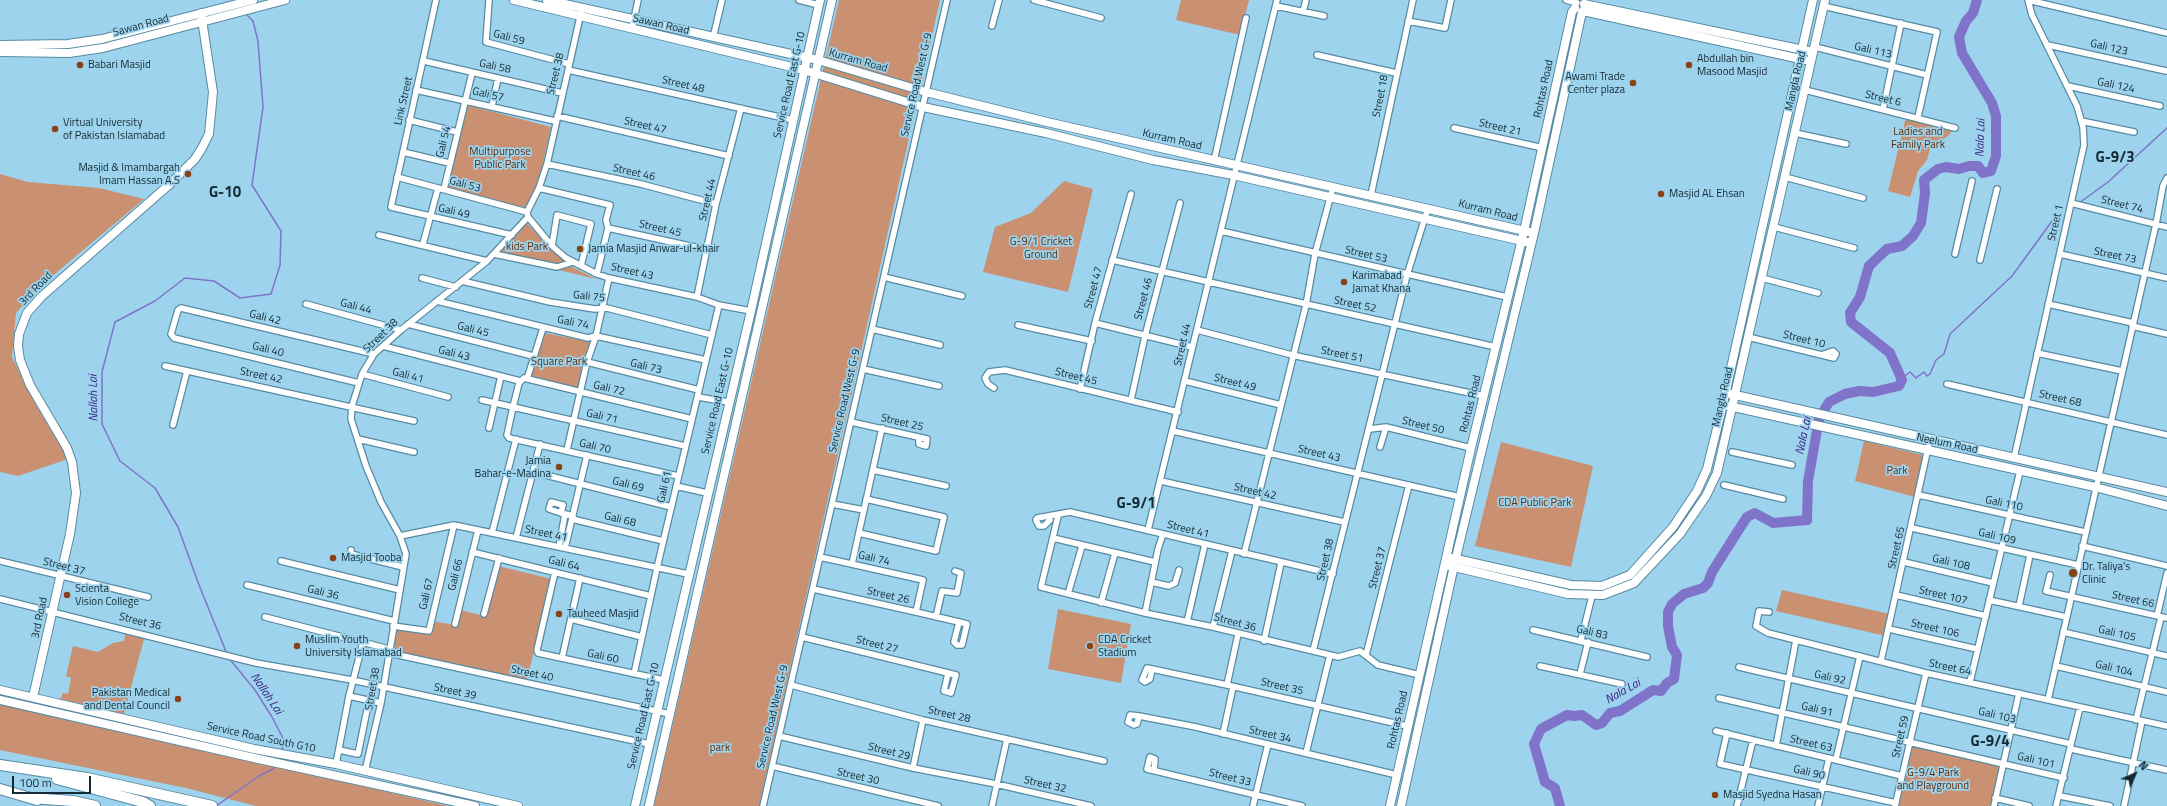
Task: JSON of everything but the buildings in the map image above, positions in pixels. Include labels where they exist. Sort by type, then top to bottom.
[{"type":"highway","points":[[0,766],[87,778],[212,806]]},
{"type":"highway","points":[[36,771],[73,784],[116,794],[150,806]]},
{"type":"highway","points":[[0,789],[58,806]]},
{"type":"highway","points":[[30,798],[73,801],[95,806]]},
{"type":"main road","name":"Sawan Road","points":[[0,52],[69,53],[103,48],[253,0]]},
{"type":"main road","name":"Sawan Road","points":[[0,44],[68,44],[285,0]]},
{"type":"main road","name":"Sawan Road","points":[[514,0],[816,73]]},
{"type":"main road","name":"Sawan Road","points":[[547,0],[807,58]]},
{"type":"main road","name":"Service Road East G-10","points":[[649,806],[832,0]]},
{"type":"main road","name":"Mangla Road","points":[[1446,566],[1455,563],[1571,585],[1602,586],[1630,575],[1673,527],[1697,491],[1708,469],[1813,0]]},
{"type":"main road","name":"Service Road East G-10","points":[[635,806],[716,453],[751,311],[820,2]]},
{"type":"main road","name":"Mangla Road","points":[[1448,557],[1455,563],[1568,594],[1592,596],[1618,591],[1634,584],[1680,534],[1706,496],[1717,473],[1733,407],[1824,3]]},
{"type":"main road","points":[[1580,7],[1802,50],[1814,50]]},
{"type":"main road","points":[[1580,7],[1811,62]]},
{"type":"main road","name":"Rohtas Road","points":[[1390,806],[1407,726],[1446,566],[1471,448],[1524,231],[1572,12],[1580,7]]},
{"type":"main road","name":"Rohtas Road","points":[[1401,806],[1455,563],[1534,233],[1580,7]]},
{"type":"main road","name":"3rd Road","points":[[33,697],[53,611],[74,508],[75,476],[67,448],[24,371],[18,346],[19,334],[27,313],[40,297],[170,184],[195,159],[202,148],[209,134],[213,106],[202,17]]},
{"type":"main road","name":"Kurram Road","points":[[807,58],[926,92],[1214,161],[1534,233]]},
{"type":"main road","name":"Kurram Road","points":[[816,73],[923,106],[1046,133],[1153,160],[1233,175],[1424,220],[1531,243]]},
{"type":"main road","points":[[1488,380],[1498,382]]},
{"type":"main road","name":"Neelum Road","points":[[1725,392],[2167,492]]},
{"type":"main road","name":"Neelum Road","points":[[1723,404],[2095,488],[2167,506]]},
{"type":"main road","points":[[716,453],[729,456]]},
{"type":"main road","name":"Service Road South G10","points":[[0,690],[254,749],[336,764],[518,806]]},
{"type":"main road","name":"Service Road South G10","points":[[0,700],[254,758],[475,806]]},
{"type":"main road","points":[[147,734],[150,725]]},
{"type":"street","name":"Link Street","points":[[391,207],[409,120],[424,61],[436,0]]},
{"type":"street","name":"Gali 59","points":[[490,0],[486,42],[569,64]]},
{"type":"street","points":[[632,29],[638,0]]},
{"type":"street","points":[[713,38],[722,0]]},
{"type":"street","points":[[799,0],[820,2]]},
{"type":"street","name":"Service Road West G-9","points":[[763,806],[947,0]]},
{"type":"street","points":[[992,26],[999,0]]},
{"type":"street","points":[[1034,0],[1101,18]]},
{"type":"street","points":[[1303,12],[1306,0]]},
{"type":"street","name":"Street 18","points":[[1371,196],[1396,72],[1413,0]]},
{"type":"street","points":[[1408,21],[1445,28],[1451,0]]},
{"type":"street","points":[[1566,0],[1580,7]]},
{"type":"street","points":[[2028,0],[2167,33]]},
{"type":"street","name":"Street 1","points":[[2014,458],[2084,145],[2081,121],[2077,106],[2032,15],[2028,0]]},
{"type":"street","points":[[1276,3],[1303,12],[1324,16]]},
{"type":"street","name":"Street 44","points":[[1148,530],[1178,412],[1233,175],[1237,165],[1276,3]]},
{"type":"street","points":[[1824,3],[1936,31],[1937,34],[1918,117]]},
{"type":"street","name":"Street 38","points":[[365,771],[384,688],[406,554],[400,536],[381,502],[351,420],[352,406],[362,374],[374,354],[408,324],[487,261],[512,235],[528,215],[547,164],[556,118],[582,8]]},
{"type":"street","points":[[1214,161],[1246,18]]},
{"type":"street","points":[[1882,109],[1901,23]]},
{"type":"street","name":"Gali 123","points":[[2048,45],[2166,71]]},
{"type":"street","name":"Gali 113","points":[[1814,50],[1892,65],[1927,75]]},
{"type":"street","points":[[1319,55],[1396,72]]},
{"type":"street","name":"Gali 58","points":[[424,61],[562,93]]},
{"type":"street","name":"Street 48","points":[[568,70],[793,120]]},
{"type":"street","name":"Gali 54","points":[[423,244],[430,217],[450,163],[472,73]]},
{"type":"street","points":[[492,106],[498,78]]},
{"type":"street","name":"Gali 124","points":[[2068,86],[2160,106]]},
{"type":"street","name":"Gali 57","points":[[416,90],[556,118]]},
{"type":"street","name":"Street 6","points":[[1805,90],[1918,117],[1955,128]]},
{"type":"street","name":"Street 44","points":[[697,297],[708,250],[716,204],[741,108]]},
{"type":"street","name":"Street 47","points":[[556,118],[729,156]]},
{"type":"street","points":[[409,120],[457,132]]},
{"type":"street","points":[[2081,121],[2134,132]]},
{"type":"street","name":"Street 21","points":[[1454,128],[1543,148]]},
{"type":"street","points":[[1795,133],[1846,144]]},
{"type":"street","points":[[403,152],[450,163]]},
{"type":"street","name":"Street 46","points":[[547,164],[641,184],[716,204]]},
{"type":"street","points":[[1785,177],[1863,198]]},
{"type":"street","name":"Gali 53","points":[[397,178],[441,189],[528,215]]},
{"type":"street","points":[[2048,700],[2156,224],[2163,186],[2167,178]]},
{"type":"street","points":[[1955,254],[1972,180]]},
{"type":"street","points":[[1244,554],[1256,502],[1270,453],[1292,355],[1306,305],[1315,254],[1333,187]]},
{"type":"street","points":[[539,188],[610,205],[606,220],[608,228],[597,274]]},
{"type":"street","points":[[1980,260],[1997,188]]},
{"type":"street","name":"Street 47","points":[[1080,389],[1092,342],[1095,323],[1131,194]]},
{"type":"street","name":"Street 46","points":[[1131,400],[1145,336],[1180,203]]},
{"type":"street","name":"Street 74","points":[[2071,203],[2167,227]]},
{"type":"street","name":"Gali 49","points":[[391,207],[512,235]]},
{"type":"street","name":"Street 38","points":[[1314,651],[1344,522],[1370,429],[1407,275],[1428,208]]},
{"type":"street","name":"Street 43","points":[[528,215],[552,246],[573,262],[597,274],[609,278],[697,297],[719,305],[751,311]]},
{"type":"street","points":[[552,246],[557,215],[590,223],[581,266]]},
{"type":"street","points":[[1774,227],[1854,248]]},
{"type":"street","name":"Street 45","points":[[608,228],[708,250]]},
{"type":"street","name":"Street 53","points":[[1221,231],[1315,254],[1508,297]]},
{"type":"street","points":[[379,235],[423,244],[487,261]]},
{"type":"street","points":[[494,254],[557,267],[573,262]]},
{"type":"street","name":"Street 73","points":[[2060,254],[2167,278]]},
{"type":"street","name":"Street 52","points":[[1112,260],[1496,347]]},
{"type":"street","points":[[884,277],[962,296]]},
{"type":"street","points":[[422,278],[456,287]]},
{"type":"street","points":[[566,450],[587,362],[596,336],[609,278]]},
{"type":"street","points":[[1762,278],[1818,293]]},
{"type":"street","name":"Gali 75","points":[[462,282],[550,302],[595,309],[602,307],[712,335]]},
{"type":"street","name":"Gali 74","points":[[437,301],[588,338],[596,336],[706,360]]},
{"type":"street","name":"Gali 44","points":[[306,304],[401,330]]},
{"type":"street","points":[[2048,304],[2133,324],[2167,334]]},
{"type":"street","name":"Gali 61","points":[[634,674],[656,568],[719,305]]},
{"type":"street","name":"Gali 42","points":[[172,337],[178,310],[181,308],[374,354]]},
{"type":"street","points":[[1095,323],[1192,347]]},
{"type":"street","name":"Gali 45","points":[[408,324],[533,356]]},
{"type":"street","points":[[1018,324],[1092,342]]},
{"type":"street","points":[[513,407],[543,328]]},
{"type":"street","points":[[872,329],[940,345]]},
{"type":"street","name":"Street 51","points":[[1197,330],[1292,355],[1484,396]]},
{"type":"street","name":"Gali 40","points":[[172,337],[359,383]]},
{"type":"street","name":"Street 10","points":[[1748,337],[1834,358],[1836,354],[1833,351],[1821,354]]},
{"type":"street","name":"Gali 43","points":[[383,346],[501,376],[523,380]]},
{"type":"street","points":[[2037,353],[2122,371]]},
{"type":"street","name":"Gali 73","points":[[587,362],[728,402]]},
{"type":"street","name":"Street 42","points":[[165,366],[352,406],[414,421]]},
{"type":"street","points":[[863,369],[939,386]]},
{"type":"street","name":"Street 45","points":[[994,388],[988,384],[985,378],[989,372],[1005,370],[1178,412]]},
{"type":"street","points":[[173,424],[187,371]]},
{"type":"street","name":"Gali 41","points":[[362,374],[448,397]]},
{"type":"street","points":[[489,428],[501,376]]},
{"type":"street","name":"Gali 72","points":[[523,380],[581,392],[692,419]]},
{"type":"street","name":"Street 49","points":[[1185,381],[1280,405]]},
{"type":"street","name":"Street 68","points":[[1947,384],[2026,401],[2167,435]]},
{"type":"street","name":"Gali 71","points":[[482,400],[685,446]]},
{"type":"street","name":"Gali 70","points":[[513,407],[508,437],[678,476]]},
{"type":"street","name":"Street 25","points":[[851,422],[928,439],[926,446],[919,444],[919,438]]},
{"type":"street","points":[[1380,447],[1386,426]]},
{"type":"street","name":"Street 50","points":[[1370,429],[1386,426],[1471,448]]},
{"type":"street","points":[[852,564],[882,428]]},
{"type":"street","name":"Street 43","points":[[1173,431],[1358,472],[1409,486],[1460,497]]},
{"type":"street","points":[[358,439],[414,452]]},
{"type":"street","points":[[492,533],[516,439]]},
{"type":"street","name":"Street 65","points":[[1881,661],[1929,451],[1930,439]]},
{"type":"street","points":[[516,538],[540,444]]},
{"type":"street","points":[[1732,452],[1792,465]]},
{"type":"street","points":[[565,548],[587,455]]},
{"type":"street","points":[[873,470],[946,486]]},
{"type":"street","points":[[1970,682],[2020,471]]},
{"type":"street","name":"Gali 69","points":[[534,472],[671,507]]},
{"type":"street","name":"Street 42","points":[[1161,481],[1344,522]]},
{"type":"street","points":[[1724,485],[1783,498]]},
{"type":"street","points":[[676,486],[707,493]]},
{"type":"street","name":"Street 37","points":[[1366,655],[1409,486]]},
{"type":"street","name":"Gali 110","points":[[1919,495],[2085,532]]},
{"type":"street","points":[[859,533],[936,551],[944,517],[866,499]]},
{"type":"street","points":[[832,504],[864,510]]},
{"type":"street","name":"Street 41","points":[[1050,520],[1044,526],[1039,526],[1036,520],[1037,518],[1058,516],[1070,512],[1281,563],[1333,574]]},
{"type":"street","name":"Gali 68","points":[[559,547],[563,513],[663,541]]},
{"type":"street","points":[[1058,516],[1053,538],[1155,562]]},
{"type":"street","name":"Street 41","points":[[400,536],[454,525],[688,574]]},
{"type":"street","name":"Gali 67","points":[[394,623],[429,631],[454,525]]},
{"type":"street","name":"Gali 109","points":[[1912,528],[2078,565]]},
{"type":"street","name":"Gali 66","points":[[455,624],[478,530]]},
{"type":"street","points":[[1145,613],[1155,562],[1163,534]]},
{"type":"street","name":"Street 36","points":[[1053,538],[1041,587],[1101,603],[1213,627],[1264,641],[1330,655],[1338,656],[1360,652],[1366,655]]},
{"type":"street","points":[[1187,622],[1205,544]]},
{"type":"street","points":[[1068,594],[1082,546]]},
{"type":"street","points":[[2082,546],[2167,566]]},
{"type":"street","points":[[351,550],[350,554],[404,567]]},
{"type":"street","points":[[1213,627],[1232,551]]},
{"type":"street","name":"Gali 64","points":[[472,552],[651,596]]},
{"type":"street","points":[[1101,603],[1115,553]]},
{"type":"street","points":[[2019,606],[2030,555]]},
{"type":"street","name":"Gali 74","points":[[820,557],[923,580],[916,612]]},
{"type":"street","points":[[484,614],[499,558]]},
{"type":"street","name":"Street 37","points":[[0,561],[148,597]]},
{"type":"street","points":[[281,561],[400,590]]},
{"type":"street","name":"Gali 108","points":[[1904,562],[1994,583]]},
{"type":"street","points":[[1264,641],[1281,563]]},
{"type":"street","points":[[1151,582],[1169,586],[1175,583],[1180,570]]},
{"type":"street","points":[[936,617],[942,591],[957,594],[962,573],[955,571]]},
{"type":"street","name":"Gali 60","points":[[555,572],[537,650],[538,653],[664,680]]},
{"type":"street","points":[[2136,720],[2162,617],[2167,573]]},
{"type":"street","name":"Street 66","points":[[2050,575],[2046,591],[2162,617]]},
{"type":"street","points":[[562,658],[580,578]]},
{"type":"street","name":"Gali 36","points":[[247,585],[394,623]]},
{"type":"street","name":"Street 26","points":[[813,589],[959,622]]},
{"type":"street","name":"Street 107","points":[[1896,595],[1986,616]]},
{"type":"street","points":[[1581,640],[1592,596]]},
{"type":"street","name":"Street 36","points":[[0,599],[53,611],[256,663]]},
{"type":"street","points":[[1990,600],[2066,617]]},
{"type":"street","name":"Street 64","points":[[1769,612],[1759,611],[1757,628],[1768,633],[1926,673],[2167,726]]},
{"type":"street","name":"Street 40","points":[[265,617],[363,642],[389,651],[670,714]]},
{"type":"street","points":[[571,619],[642,637]]},
{"type":"street","name":"Street 106","points":[[1889,629],[1977,649]]},
{"type":"street","name":"Gali 83","points":[[1533,630],[1647,656]]},
{"type":"street","name":"Gali 105","points":[[2063,632],[2167,656]]},
{"type":"street","points":[[1223,734],[1238,634]]},
{"type":"street","name":"Street 27","points":[[802,637],[948,673]]},
{"type":"street","points":[[1776,746],[1796,640]]},
{"type":"street","points":[[336,764],[352,680],[363,642]]},
{"type":"street","points":[[1580,674],[1588,642]]},
{"type":"street","points":[[1306,753],[1330,655]]},
{"type":"street","points":[[1366,655],[1378,665],[1420,675]]},
{"type":"street","points":[[1836,759],[1860,656]]},
{"type":"street","name":"Street 39","points":[[256,663],[352,680],[649,744]]},
{"type":"street","points":[[1540,666],[1622,684]]},
{"type":"street","name":"Gali 104","points":[[2056,666],[2167,692]]},
{"type":"street","name":"Gali 92","points":[[1739,667],[1918,708]]},
{"type":"street","name":"Street 35","points":[[1152,669],[1407,726]]},
{"type":"street","name":"Street 59","points":[[1896,805],[1926,673]]},
{"type":"street","name":"Street 28","points":[[791,685],[923,720],[1104,761]]},
{"type":"street","points":[[1994,806],[2019,693]]},
{"type":"street","points":[[349,696],[381,703]]},
{"type":"street","name":"Gali 91","points":[[1720,698],[1844,726],[1910,743]]},
{"type":"street","points":[[338,750],[358,754],[369,700]]},
{"type":"street","points":[[2056,806],[2060,796],[2080,707]]},
{"type":"street","name":"Gali 103","points":[[1918,708],[2011,729],[2167,770]]},
{"type":"street","name":"Street 34","points":[[1139,716],[1268,744],[1397,775]]},
{"type":"street","points":[[913,768],[923,720]]},
{"type":"street","points":[[2124,806],[2142,721]]},
{"type":"street","name":"Street 63","points":[[1716,732],[1726,733],[1836,759],[1902,776]]},
{"type":"street","name":"Gali 90","points":[[1726,733],[1719,762],[1896,805]]},
{"type":"street","name":"Street 29","points":[[779,736],[913,768],[996,784]]},
{"type":"street","points":[[992,806],[1007,739]]},
{"type":"street","points":[[1737,806],[1753,740]]},
{"type":"street","name":"Gali 101","points":[[1910,743],[2064,778]]},
{"type":"street","points":[[1253,806],[1268,744]]},
{"type":"street","points":[[1818,806],[1829,758]]},
{"type":"street","name":"Street 30","points":[[772,766],[938,806]]},
{"type":"street","name":"Street 33","points":[[1154,770],[1302,806]]},
{"type":"street","name":"Street 32","points":[[996,784],[1091,806]]},
{"type":"street","points":[[2060,796],[2110,806]]},
{"type":"street","points":[[1995,798],[2029,806]]},
{"type":"green space","name":"park","points":[[839,0],[940,0],[759,806],[654,806]]},
{"type":"green space","points":[[1181,0],[1249,0],[1240,35],[1176,20]]},
{"type":"green space","name":"Multipurpose Public Park","points":[[467,105],[551,127],[539,181],[525,209],[447,188]]},
{"type":"green space","name":"Ladies and Family Park","points":[[1906,117],[1953,129],[1949,135],[1930,149],[1927,160],[1918,171],[1910,197],[1888,191]]},
{"type":"green space","points":[[0,174],[28,182],[99,188],[144,199],[38,288],[16,313],[12,357],[36,405],[68,459],[18,476],[0,472]]},
{"type":"green space","name":"G-9/1 Cricket Ground","points":[[1064,181],[1093,189],[1068,292],[983,272],[995,227],[1031,213]]},
{"type":"green space","name":"kids Park","points":[[525,221],[555,253],[570,266],[596,279],[497,255],[515,236]]},
{"type":"green space","name":"Square Park","points":[[540,332],[591,342],[579,395],[528,383]]},
{"type":"green space","name":"Park","points":[[1864,441],[1923,455],[1915,497],[1855,481]]},
{"type":"green space","name":"CDA Public Park","points":[[1501,442],[1593,466],[1571,567],[1475,546]]},
{"type":"green space","points":[[498,566],[552,579],[526,683],[394,652],[396,626],[428,632],[431,621],[456,625],[460,610],[485,616]]},
{"type":"green space","points":[[1782,590],[1890,614],[1886,636],[1776,611]]},
{"type":"green space","name":"CDA Cricket Stadium","points":[[1058,609],[1131,624],[1121,683],[1048,669]]},
{"type":"green space","points":[[126,630],[145,635],[124,714],[60,699],[63,693],[68,694],[71,678],[66,676],[73,646],[98,652],[113,643],[124,641]]},
{"type":"green space","points":[[0,703],[448,806],[256,806],[186,788],[0,750]]},
{"type":"green space","name":"G-9/4 Park and Playground","points":[[1912,746],[2000,765],[1992,806],[1899,806]]},
{"type":"waterway","name":"Nala Lai","points":[[1560,806],[1555,788],[1545,782],[1534,744],[1541,729],[1567,715],[1582,715],[1596,725],[1602,723],[1610,713],[1620,711],[1653,690],[1661,691],[1667,683],[1674,679],[1677,655],[1672,647],[1668,626],[1668,612],[1672,604],[1684,594],[1703,588],[1708,583],[1712,572],[1747,517],[1755,513],[1773,523],[1807,520],[1808,481],[1819,419],[1829,402],[1845,394],[1859,391],[1873,392],[1899,386],[1902,380],[1890,353],[1851,322],[1850,313],[1860,297],[1869,266],[1887,249],[1902,246],[1913,236],[1921,223],[1925,193],[1924,180],[1938,169],[1946,167],[1959,169],[1969,166],[1978,166],[1983,173],[1991,171],[1996,156],[1996,116],[1992,103],[1962,53],[1959,37],[1966,21],[1973,13],[1977,0]]},
{"type":"waterway","name":"Nallah Lai","points":[[227,654],[199,585],[178,527],[155,488],[120,461],[102,424],[102,372],[115,322],[155,301],[185,278],[214,281],[240,298],[271,294],[280,265],[281,231],[252,185],[263,107],[258,41],[253,21],[245,13]]},
{"type":"waterway","points":[[2079,203],[2108,182],[2167,128]]},
{"type":"waterway","points":[[1902,378],[1910,372],[1916,378],[1924,372],[1927,376],[1930,374],[1936,360],[1944,354],[1950,334],[2012,276],[2055,217],[2061,213]]},
{"type":"waterway","name":"Nallah Lai","points":[[228,657],[255,690],[272,717],[285,742],[281,751]]},
{"type":"waterway","name":"Nallah Lai","points":[[216,806],[259,776],[273,769],[275,765]]},
{"type":"place","name":"Babari Masjid","points":[[80,65]]},
{"type":"place","name":"Abdullah bin Masood Masjid","points":[[1689,65]]},
{"type":"place","name":"Awami Trade Center plaza","points":[[1633,83]]},
{"type":"place","name":"Virtual University of Pakistan Islamabad","points":[[55,129]]},
{"type":"place","name":"Masjid & Imambargah Imam Hassan A.S","points":[[188,174]]},
{"type":"place","name":"Masjid AL Ehsan","points":[[1661,194]]},
{"type":"place","name":"Jamia Masjid Anwar-ul-khair","points":[[580,249]]},
{"type":"place","name":"Karimabad Jamat Khana","points":[[1344,282]]},
{"type":"place","name":"Jamia Bahar-e-Madina","points":[[559,467]]},
{"type":"place","name":"Masjid Tooba","points":[[333,558]]},
{"type":"place","name":"Dr. Taliya's Clinic","points":[[2073,573]]},
{"type":"place","name":"Scienta Vision College","points":[[67,595]]},
{"type":"place","name":"Tauheed Masjid","points":[[559,614]]},
{"type":"place","name":"Muslim Youth University Islamabad","points":[[297,646]]},
{"type":"place","name":"CDA Cricket Stadium","points":[[1090,646]]},
{"type":"place","name":"Pakistan Medical and Dental Council","points":[[178,699]]},
{"type":"place","name":"Masjid Syedna Hasan","points":[[1715,795]]},
{"type":"district","name":"G-9/3","points":[[2115,158]]},
{"type":"district","name":"G-10","points":[[225,193]]},
{"type":"district","name":"G-9/1","points":[[1136,504]]},
{"type":"district","name":"G-9/4","points":[[1990,742]]}]
